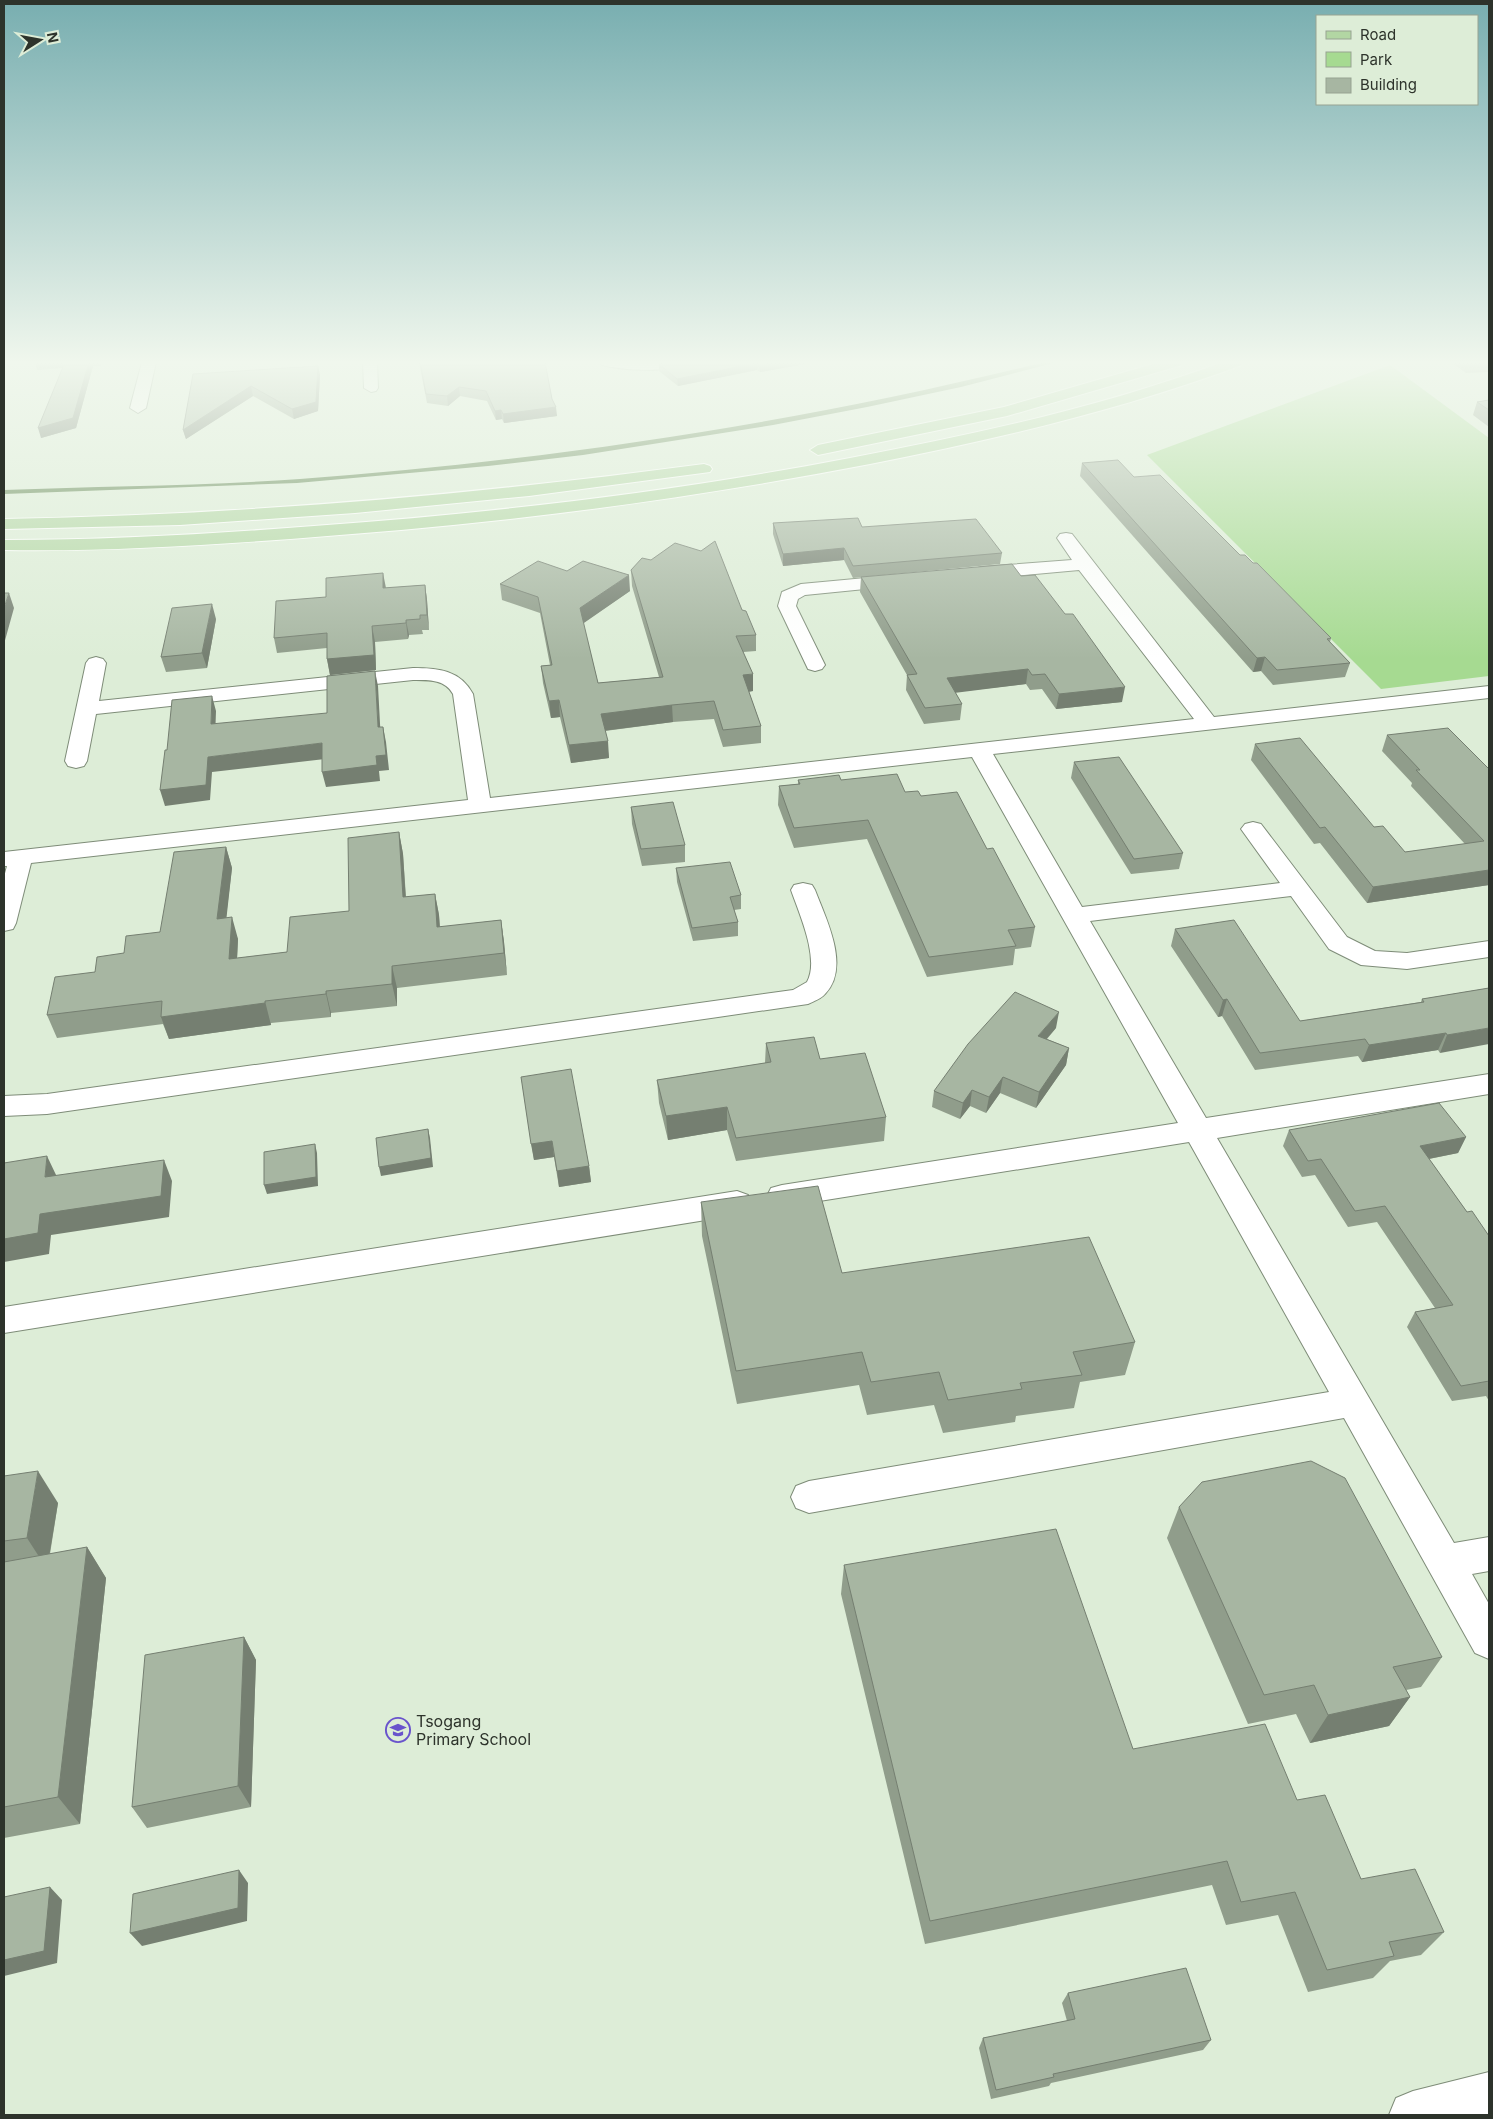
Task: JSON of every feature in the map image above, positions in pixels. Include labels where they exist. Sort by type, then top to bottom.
[{"type":"main road","points":[[4,546],[161,542],[401,526],[542,511],[656,495],[792,475],[862,461]]},
{"type":"main road","points":[[4,524],[180,521],[393,506],[583,486],[719,467]]},
{"type":"street","points":[[1066,538],[1084,564],[1208,723]]},
{"type":"street","points":[[967,575],[1084,564]]},
{"type":"street","points":[[815,665],[787,606],[789,596],[801,590],[918,579]]},
{"type":"street","points":[[76,761],[96,663]]},
{"type":"street","points":[[86,709],[413,674],[441,676],[459,685],[463,694],[480,805]]},
{"type":"street","points":[[4,923],[12,858],[1489,692]]},
{"type":"street","points":[[979,749],[1199,1129],[1489,1640]]},
{"type":"street","points":[[1253,829],[1338,943],[1370,959],[1407,961],[1489,949]]},
{"type":"street","points":[[1076,915],[1297,888]]},
{"type":"street","points":[[4,1106],[47,1104],[798,998],[816,988],[824,974],[824,957],[803,890]]},
{"type":"street","points":[[4,1320],[1489,1084]]},
{"type":"street","points":[[810,1497],[1354,1402]]},
{"type":"street","points":[[1445,1562],[1489,1554]]},
{"type":"street","points":[[1413,2115],[1475,2104]]},
{"type":"green space","points":[[1153,461],[1489,461],[1489,676],[1381,689]]},
{"type":"building","points":[[1119,461],[1134,477],[1160,475],[1240,555],[1245,555],[1253,563],[1257,563],[1331,638],[1327,639],[1350,663],[1277,670],[1265,657],[1257,658],[1082,463]]},
{"type":"building","points":[[858,518],[862,527],[976,519],[1002,553],[853,566],[844,548],[783,554],[773,523]]},
{"type":"building","points":[[715,541],[742,610],[746,611],[756,635],[736,636],[753,674],[743,675],[761,726],[723,730],[714,701],[672,705],[601,714],[608,741],[569,745],[559,700],[549,701],[541,666],[552,665],[538,597],[500,584],[538,561],[567,571],[583,561],[629,575],[580,608],[598,683],[663,677],[631,570],[642,558],[651,560],[675,543],[701,551]]},
{"type":"building","points":[[1012,564],[1021,576],[1035,575],[1065,614],[1073,614],[1125,687],[1059,694],[1045,674],[1032,675],[1028,669],[947,678],[962,704],[925,708],[907,675],[917,674],[861,577]]},
{"type":"building","points":[[383,573],[383,588],[425,585],[427,615],[420,615],[420,619],[406,620],[406,623],[372,626],[374,655],[327,659],[327,633],[274,638],[276,601],[326,597],[326,578]]},
{"type":"building","points":[[4,593],[9,593],[4,608]]},
{"type":"building","points":[[212,604],[202,653],[161,657],[172,608]]},
{"type":"building","points":[[375,671],[378,727],[383,727],[386,755],[376,756],[377,765],[322,772],[322,743],[208,757],[206,785],[160,790],[165,750],[167,750],[172,700],[212,696],[211,724],[327,713],[327,676]]},
{"type":"building","points":[[1448,728],[1489,769],[1489,870],[1373,887],[1325,827],[1320,828],[1255,744],[1300,738],[1374,827],[1383,826],[1405,852],[1484,841],[1416,770],[1420,770],[1387,735]]},
{"type":"building","points":[[1119,757],[1183,853],[1134,859],[1074,762]]},
{"type":"building","points":[[897,774],[905,792],[918,791],[921,796],[957,792],[987,849],[993,848],[1035,927],[1008,930],[1016,946],[929,957],[868,820],[794,828],[779,786],[800,784],[798,780],[839,775],[841,780]]},
{"type":"building","points":[[673,802],[685,845],[641,849],[631,807]]},
{"type":"building","points":[[399,832],[403,897],[435,894],[437,927],[501,920],[504,953],[392,966],[392,984],[326,991],[326,994],[265,1001],[265,1003],[161,1017],[162,1001],[47,1015],[55,977],[95,972],[97,957],[124,953],[126,936],[160,932],[174,852],[226,847],[217,919],[232,917],[229,959],[287,952],[290,917],[349,911],[348,838]]},
{"type":"building","points":[[730,862],[741,895],[730,897],[738,922],[692,928],[676,868]]},
{"type":"building","points":[[1234,920],[1300,1021],[1424,1002],[1422,999],[1489,988],[1489,1028],[1369,1045],[1365,1039],[1260,1053],[1227,999],[1223,1000],[1175,929]]},
{"type":"building","points":[[1015,992],[1059,1012],[1038,1036],[1069,1048],[1039,1092],[1003,1077],[989,1097],[972,1090],[963,1103],[934,1091],[968,1044]]},
{"type":"building","points":[[814,1037],[820,1059],[865,1053],[886,1117],[736,1138],[727,1107],[666,1116],[657,1080],[771,1062],[766,1043]]},
{"type":"building","points":[[571,1069],[589,1166],[557,1171],[552,1141],[531,1144],[521,1077]]},
{"type":"building","points":[[1439,1103],[1466,1137],[1420,1146],[1467,1212],[1472,1211],[1489,1236],[1489,1381],[1461,1386],[1415,1312],[1453,1305],[1385,1206],[1355,1211],[1321,1159],[1308,1161],[1289,1130]]},
{"type":"building","points":[[428,1129],[431,1158],[379,1167],[376,1138]]},
{"type":"building","points":[[315,1144],[316,1177],[264,1185],[264,1152]]},
{"type":"building","points":[[47,1156],[45,1177],[164,1160],[161,1196],[40,1214],[38,1233],[4,1239],[4,1163]]},
{"type":"building","points":[[818,1186],[842,1273],[1089,1237],[1135,1342],[1073,1352],[1082,1375],[1020,1383],[1022,1389],[948,1400],[939,1372],[871,1382],[862,1352],[736,1371],[701,1202]]},
{"type":"building","points":[[1311,1461],[1345,1478],[1442,1657],[1393,1667],[1410,1697],[1328,1715],[1314,1685],[1264,1695],[1179,1507],[1202,1482]]},
{"type":"building","points":[[38,1471],[27,1538],[4,1541],[4,1476]]},
{"type":"building","points":[[1056,1529],[1133,1749],[1265,1724],[1297,1800],[1325,1795],[1361,1879],[1415,1869],[1444,1932],[1389,1942],[1394,1956],[1327,1970],[1295,1892],[1241,1902],[1227,1861],[930,1921],[844,1565]]},
{"type":"building","points":[[87,1547],[58,1797],[4,1807],[4,1562]]},
{"type":"building","points":[[244,1637],[238,1786],[132,1807],[145,1655]]},
{"type":"building","points":[[239,1870],[238,1908],[130,1933],[133,1894]]},
{"type":"building","points":[[50,1887],[44,1951],[4,1960],[4,1897]]},
{"type":"building","points":[[1186,1968],[1211,2040],[1053,2074],[1054,2077],[996,2090],[983,2038],[1075,2019],[1068,1993]]},
{"type":"waterway","points":[[4,492],[297,481],[515,461]]},
{"type":"place","name":"Tsogang Primary School","points":[[398,1730]]}]
